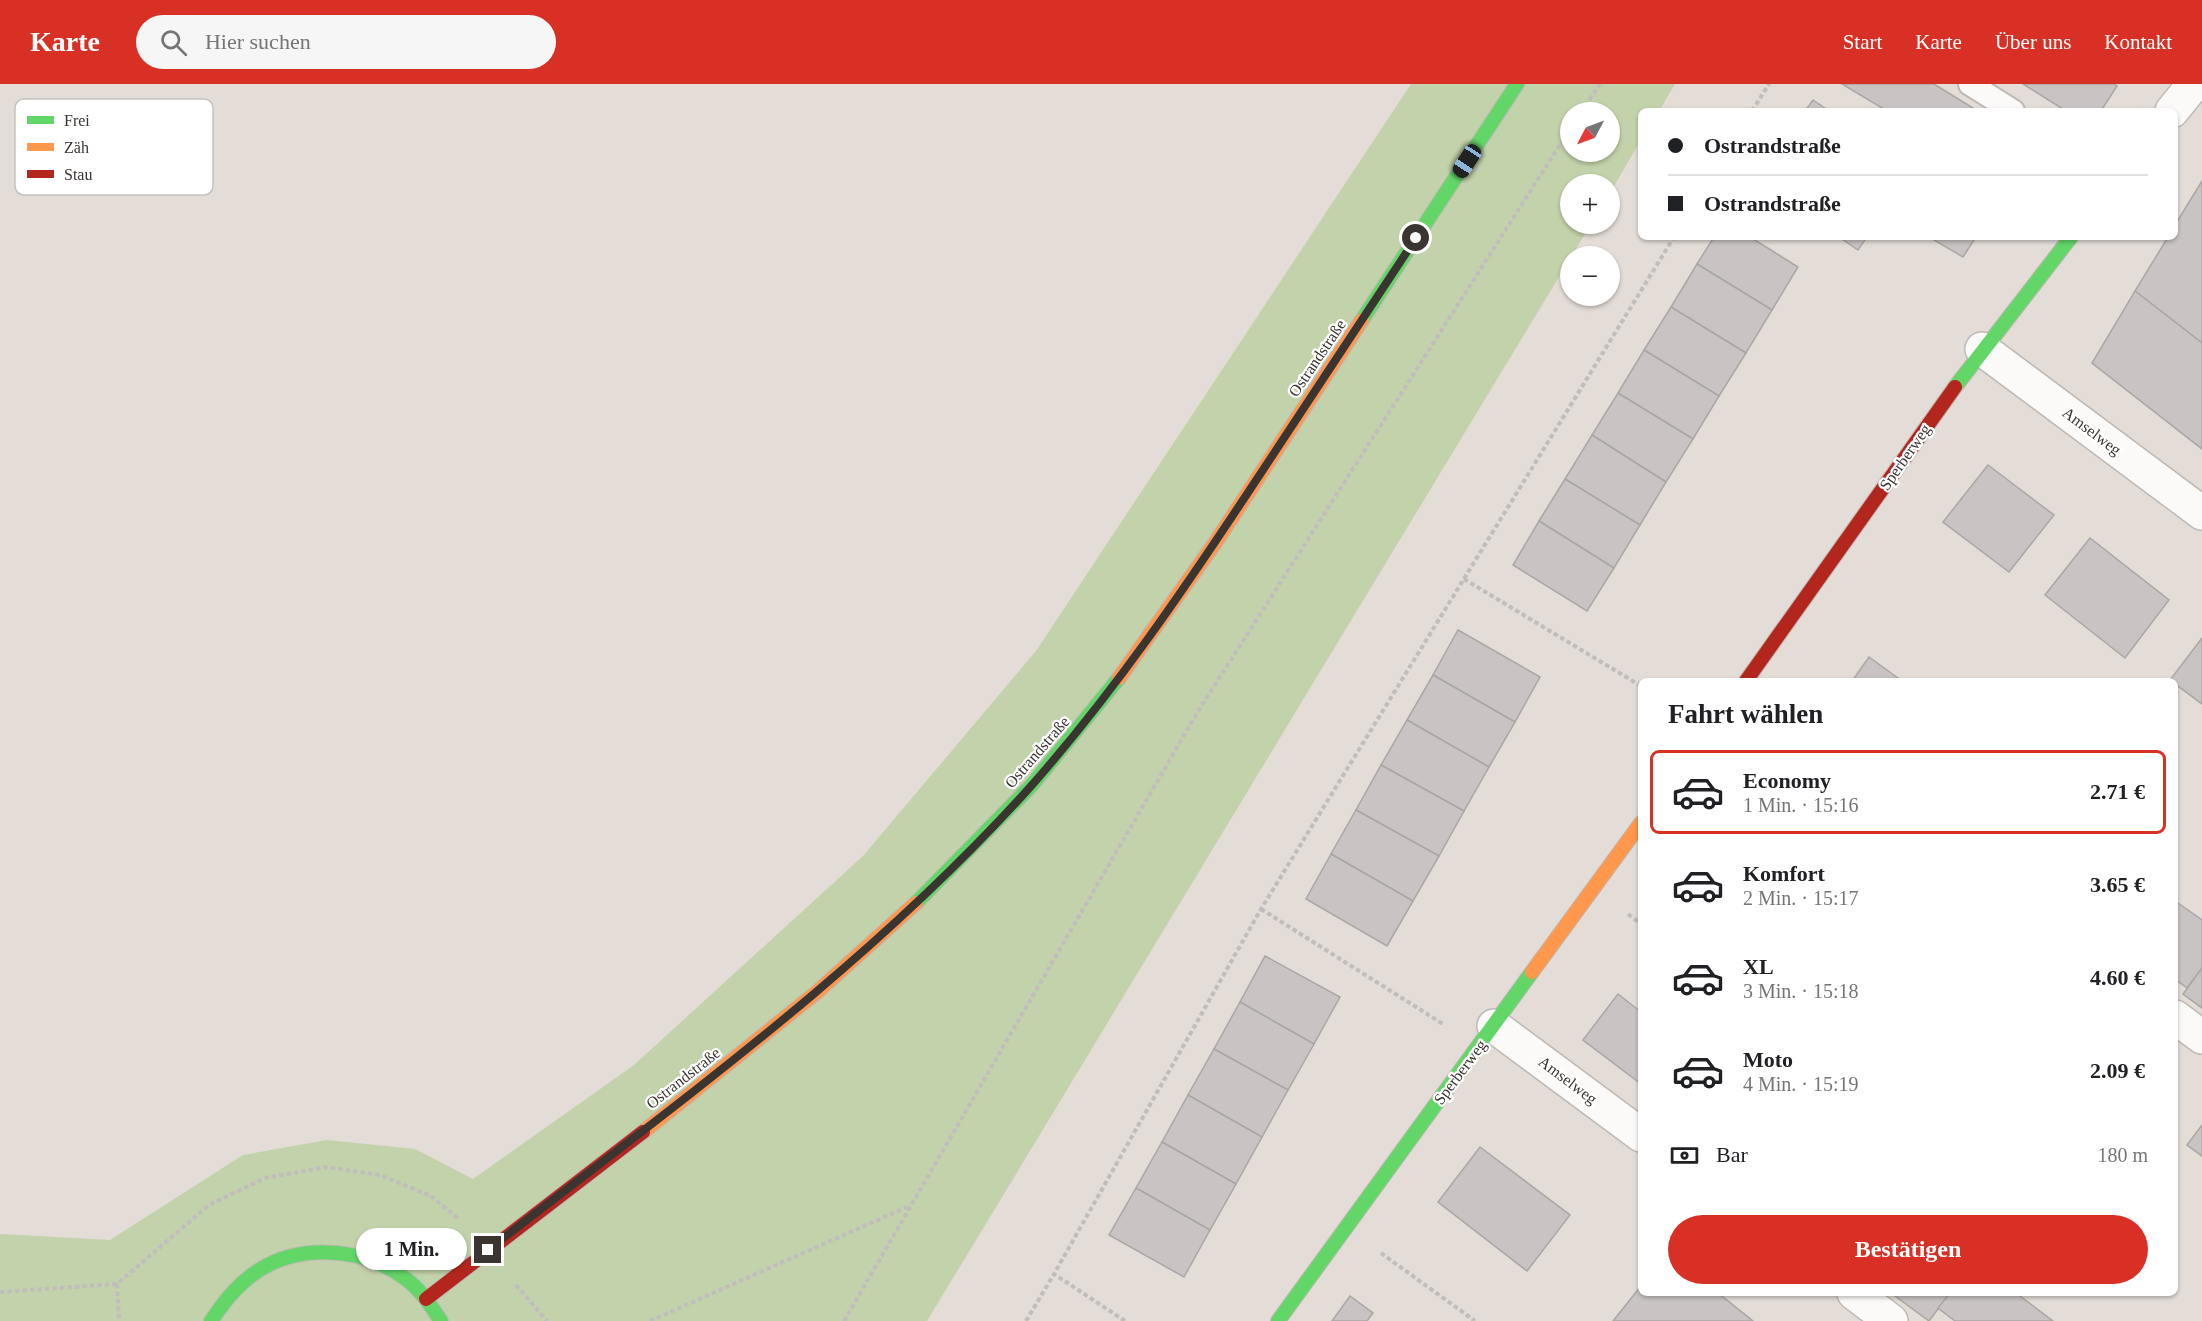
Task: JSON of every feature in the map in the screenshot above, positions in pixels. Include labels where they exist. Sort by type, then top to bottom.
[{"type":"main road","name":"Ostrandstraße","points":[[426,1299],[831,981],[918,902],[1033,784],[1105,697],[1172,608],[1517,84]]},
{"type":"main road","name":"Sperberweg","points":[[1748,678],[1982,349],[2069,240]]},
{"type":"main road","name":"Sperberweg","points":[[1278,1321],[1638,827]]},
{"type":"main road","points":[[212,1321],[219,1307],[236,1287],[257,1270],[281,1259],[307,1252],[333,1251],[359,1255],[384,1265],[407,1279],[426,1299],[441,1321]]},
{"type":"street","points":[[2174,108],[2194,84]]},
{"type":"street","name":"Amselweg","points":[[1982,349],[2202,513]]},
{"type":"street","points":[[2178,1019],[2202,1037]]},
{"type":"street","name":"Amselweg","points":[[1486,1036],[1638,1133]]},
{"type":"street","points":[[1858,1296],[1891,1321]]},
{"type":"lane","points":[[1970,84],[2008,108]]},
{"type":"path","points":[[1588,102],[1600,84]]},
{"type":"path","points":[[1754,108],[1769,84]]},
{"type":"path","points":[[844,1321],[908,1206],[1197,713],[1560,145]]},
{"type":"path","points":[[1026,1321],[1261,909],[1672,240]]},
{"type":"path","points":[[1464,579],[1638,684]]},
{"type":"path","points":[[1261,909],[1486,1036]]},
{"type":"path","points":[[650,1321],[908,1206]]},
{"type":"path","points":[[1345,1227],[1475,1321]]},
{"type":"path","points":[[1054,1274],[1125,1321]]},
{"type":"path","points":[[0,1292],[117,1284],[119,1321]]},
{"type":"green space","points":[[1411,84],[1675,84],[1661,108],[1638,108],[1638,145],[1620,176],[1620,174],[1560,174],[1560,234],[1585,234],[1578,246],[1560,246],[1560,275],[927,1321],[0,1321],[0,1234],[110,1240],[243,1155],[327,1140],[415,1149],[473,1179],[634,1065],[863,856],[1036,651]]},
{"type":"building","points":[[1842,84],[1934,84],[1973,108],[1882,108]]},
{"type":"building","points":[[2023,84],[2114,84],[2117,86],[2103,108],[2061,108]]},
{"type":"building","points":[[1813,100],[1825,108],[1807,108]]},
{"type":"building","points":[[2202,181],[2202,343],[2135,291],[2166,240],[2178,240],[2178,220]]},
{"type":"building","points":[[1712,240],[1755,240],[1798,267],[1772,310],[1697,264]]},
{"type":"building","points":[[1843,240],[1865,240],[1858,250]]},
{"type":"building","points":[[1934,240],[1974,240],[1963,257]]},
{"type":"building","points":[[1697,264],[1772,310],[1746,353],[1671,307]]},
{"type":"building","points":[[2135,291],[2202,343],[2202,449],[2092,363]]},
{"type":"building","points":[[1671,307],[1746,353],[1719,396],[1644,350]]},
{"type":"building","points":[[1644,350],[1719,396],[1693,439],[1618,393]]},
{"type":"building","points":[[1618,393],[1693,439],[1666,482],[1592,435]]},
{"type":"building","points":[[1592,435],[1666,482],[1640,525],[1565,479]]},
{"type":"building","points":[[1988,465],[2054,515],[2009,572],[1943,522]]},
{"type":"building","points":[[1565,479],[1640,525],[1614,568],[1539,521]]},
{"type":"building","points":[[1539,521],[1614,568],[1587,611],[1513,565]]},
{"type":"building","points":[[2090,538],[2169,600],[2125,658],[2045,595]]},
{"type":"building","points":[[1458,630],[1540,677],[1515,722],[1433,675]]},
{"type":"building","points":[[2202,638],[2202,704],[2178,686],[2178,678],[2172,678]]},
{"type":"building","points":[[1869,657],[1898,678],[1854,678]]},
{"type":"building","points":[[1433,675],[1515,722],[1489,767],[1407,720]]},
{"type":"building","points":[[1407,720],[1489,767],[1464,811],[1381,765]]},
{"type":"building","points":[[1381,765],[1464,811],[1439,856],[1356,810]]},
{"type":"building","points":[[1356,810],[1439,856],[1413,901],[1331,854]]},
{"type":"building","points":[[1331,854],[1413,901],[1387,946],[1306,899]]},
{"type":"building","points":[[2178,903],[2202,920],[2202,968],[2187,988],[2178,981]]},
{"type":"building","points":[[1265,956],[1340,997],[1314,1044],[1240,1002]]},
{"type":"building","points":[[2202,968],[2202,1008],[2183,994]]},
{"type":"building","points":[[1618,994],[1638,1010],[1638,1082],[1583,1040]]},
{"type":"building","points":[[1240,1002],[1314,1044],[1288,1090],[1214,1049]]},
{"type":"building","points":[[1214,1049],[1288,1090],[1262,1137],[1188,1095]]},
{"type":"building","points":[[1188,1095],[1262,1137],[1236,1184],[1162,1142]]},
{"type":"building","points":[[2202,1125],[2202,1156],[2187,1145]]},
{"type":"building","points":[[1162,1142],[1236,1184],[1210,1230],[1136,1188]]},
{"type":"building","points":[[1480,1147],[1570,1215],[1527,1271],[1438,1202]]},
{"type":"building","points":[[1136,1188],[1210,1230],[1184,1277],[1109,1235]]},
{"type":"building","points":[[1638,1290],[1638,1296],[1722,1296],[1753,1321],[1613,1321]]},
{"type":"building","points":[[1350,1296],[1373,1313],[1367,1321],[1332,1321]]},
{"type":"building","points":[[1895,1296],[1948,1296],[1929,1321]]},
{"type":"building","points":[[1948,1296],[2020,1296],[2053,1321],[1955,1321],[1938,1308]]},
{"type":"traffic: fast","points":[[1362,320],[1517,84]]},
{"type":"traffic: fast","points":[[1955,387],[2069,240]]},
{"type":"traffic: fast","points":[[916,903],[1032,785],[1119,678]]},
{"type":"traffic: fast","points":[[1278,1321],[1532,972]]},
{"type":"traffic: fast","points":[[211,1321],[237,1288],[265,1267],[284,1259],[326,1252],[368,1259],[388,1268],[416,1288],[441,1321]]},
{"type":"traffic: slow","points":[[1119,678],[1215,543],[1362,320]]},
{"type":"traffic: slow","points":[[1532,972],[1638,827]]},
{"type":"traffic: slow","points":[[643,1132],[817,992],[916,903]]},
{"type":"traffic: jam","points":[[1748,678],[1955,387]]},
{"type":"traffic: jam","points":[[426,1299],[643,1132]]},
{"type":"route","points":[[488,1250],[831,981],[918,902],[1033,784],[1105,697],[1172,608],[1416,238]]}]
